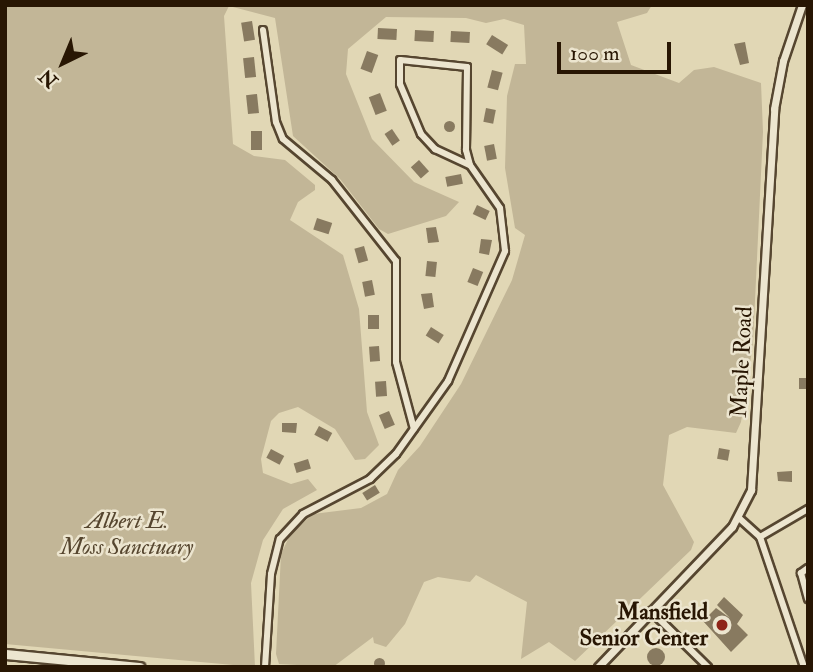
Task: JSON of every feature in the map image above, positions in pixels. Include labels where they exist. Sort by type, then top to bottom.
[{"type":"main road","points":[[5,654],[45,662],[139,667]]},
{"type":"street","name":"Maple Road","points":[[598,667],[739,518],[755,474],[774,109],[783,61],[803,5]]},
{"type":"street","points":[[263,30],[276,122],[283,139],[331,180],[396,261],[396,362],[414,429]]},
{"type":"street","points":[[265,667],[272,570],[283,534],[303,514],[379,473],[414,429],[448,381],[505,251],[500,208],[470,165],[464,133],[467,66],[398,62],[401,90],[421,134],[435,149],[470,165]]},
{"type":"street","points":[[760,537],[808,509]]},
{"type":"street","points":[[739,518],[760,537],[804,667]]},
{"type":"street","points":[[808,568],[801,573],[808,599]]},
{"type":"street","points":[[651,611],[708,667]]},
{"type":"street","points":[[799,651],[808,651]]},
{"type":"green space","name":"Albert E. Moss Sanctuary","points":[[5,5],[652,5],[647,13],[617,22],[631,65],[679,83],[694,70],[714,67],[761,83],[763,132],[753,343],[741,422],[736,433],[687,427],[669,435],[663,485],[694,542],[691,550],[575,661],[549,642],[521,659],[527,602],[476,575],[470,582],[438,577],[424,582],[405,624],[386,647],[374,643],[373,637],[333,667],[279,664],[276,654],[281,554],[290,535],[313,514],[361,508],[387,494],[398,470],[420,446],[461,384],[512,280],[525,235],[515,228],[505,168],[507,96],[515,64],[526,64],[524,25],[504,19],[486,23],[466,18],[386,17],[348,49],[346,74],[372,139],[414,182],[459,202],[446,216],[388,234],[379,229],[340,179],[293,136],[275,18],[229,6],[224,16],[233,144],[254,156],[285,160],[315,185],[315,190],[298,202],[290,220],[343,255],[359,309],[367,412],[379,445],[365,459],[355,460],[335,429],[298,407],[279,413],[271,421],[261,459],[263,473],[291,484],[308,479],[317,490],[283,509],[263,540],[251,583],[255,667],[5,644]]},
{"type":"building","points":[[252,21],[255,40],[244,41],[241,23]]},
{"type":"building","points":[[378,28],[397,29],[396,40],[377,39]]},
{"type":"building","points":[[415,30],[434,31],[433,42],[414,41]]},
{"type":"building","points":[[451,31],[470,32],[469,43],[450,42]]},
{"type":"building","points":[[492,35],[508,45],[502,54],[486,44]]},
{"type":"building","points":[[745,42],[749,63],[740,65],[734,44]]},
{"type":"building","points":[[367,51],[378,55],[372,73],[361,69]]},
{"type":"building","points":[[254,57],[256,77],[245,78],[243,58]]},
{"type":"building","points":[[492,70],[503,73],[498,90],[487,87]]},
{"type":"building","points":[[380,93],[387,111],[376,115],[369,97]]},
{"type":"building","points":[[257,94],[259,113],[248,114],[246,95]]},
{"type":"building","points":[[486,108],[496,110],[493,124],[483,122]]},
{"type":"building","points":[[449,121],[453,122],[453,130],[449,131],[445,130],[444,126],[445,122]]},
{"type":"building","points":[[392,129],[400,141],[392,146],[385,134]]},
{"type":"building","points":[[251,131],[262,131],[262,150],[251,150]]},
{"type":"building","points":[[494,144],[497,159],[487,161],[484,146]]},
{"type":"building","points":[[419,160],[429,171],[421,179],[411,167]]},
{"type":"building","points":[[461,174],[463,184],[447,187],[445,177]]},
{"type":"building","points":[[477,205],[490,211],[485,220],[473,214]]},
{"type":"building","points":[[317,218],[332,223],[329,234],[313,229]]},
{"type":"building","points":[[436,227],[439,242],[428,243],[426,228]]},
{"type":"building","points":[[481,239],[492,240],[489,255],[479,253]]},
{"type":"building","points":[[364,246],[368,260],[359,263],[354,249]]},
{"type":"building","points":[[427,261],[437,262],[435,277],[425,276]]},
{"type":"building","points":[[473,268],[483,272],[478,286],[467,282]]},
{"type":"building","points":[[372,280],[375,295],[365,297],[362,282]]},
{"type":"building","points":[[432,293],[434,307],[424,309],[421,294]]},
{"type":"building","points":[[368,315],[379,315],[379,329],[368,329]]},
{"type":"building","points":[[431,327],[444,335],[438,343],[426,335]]},
{"type":"building","points":[[379,346],[380,361],[370,362],[369,347]]},
{"type":"building","points":[[799,378],[808,378],[808,389],[799,389]]},
{"type":"building","points":[[386,381],[387,396],[376,397],[375,382]]},
{"type":"building","points":[[389,411],[395,425],[385,429],[379,415]]},
{"type":"building","points":[[282,423],[297,423],[296,433],[282,432]]},
{"type":"building","points":[[319,426],[332,433],[328,442],[314,435]]},
{"type":"building","points":[[719,448],[730,450],[728,461],[717,459]]},
{"type":"building","points":[[271,449],[284,456],[280,465],[266,458]]},
{"type":"building","points":[[308,459],[311,469],[297,473],[294,463]]},
{"type":"building","points":[[792,471],[792,482],[778,481],[777,472]]},
{"type":"building","points":[[375,485],[380,493],[367,501],[362,493]]},
{"type":"building","name":"Mansfield Senior Center","points":[[724,597],[743,615],[737,624],[748,635],[731,652],[703,621],[716,608],[730,618],[717,605]]},
{"type":"building","points":[[652,648],[660,648],[665,657],[663,664],[652,666],[647,661],[647,653]]},
{"type":"building","points":[[379,657],[385,663],[379,669],[373,663]]},
{"type":"place","name":"Mansfield Senior Center","points":[[722,625]]}]
